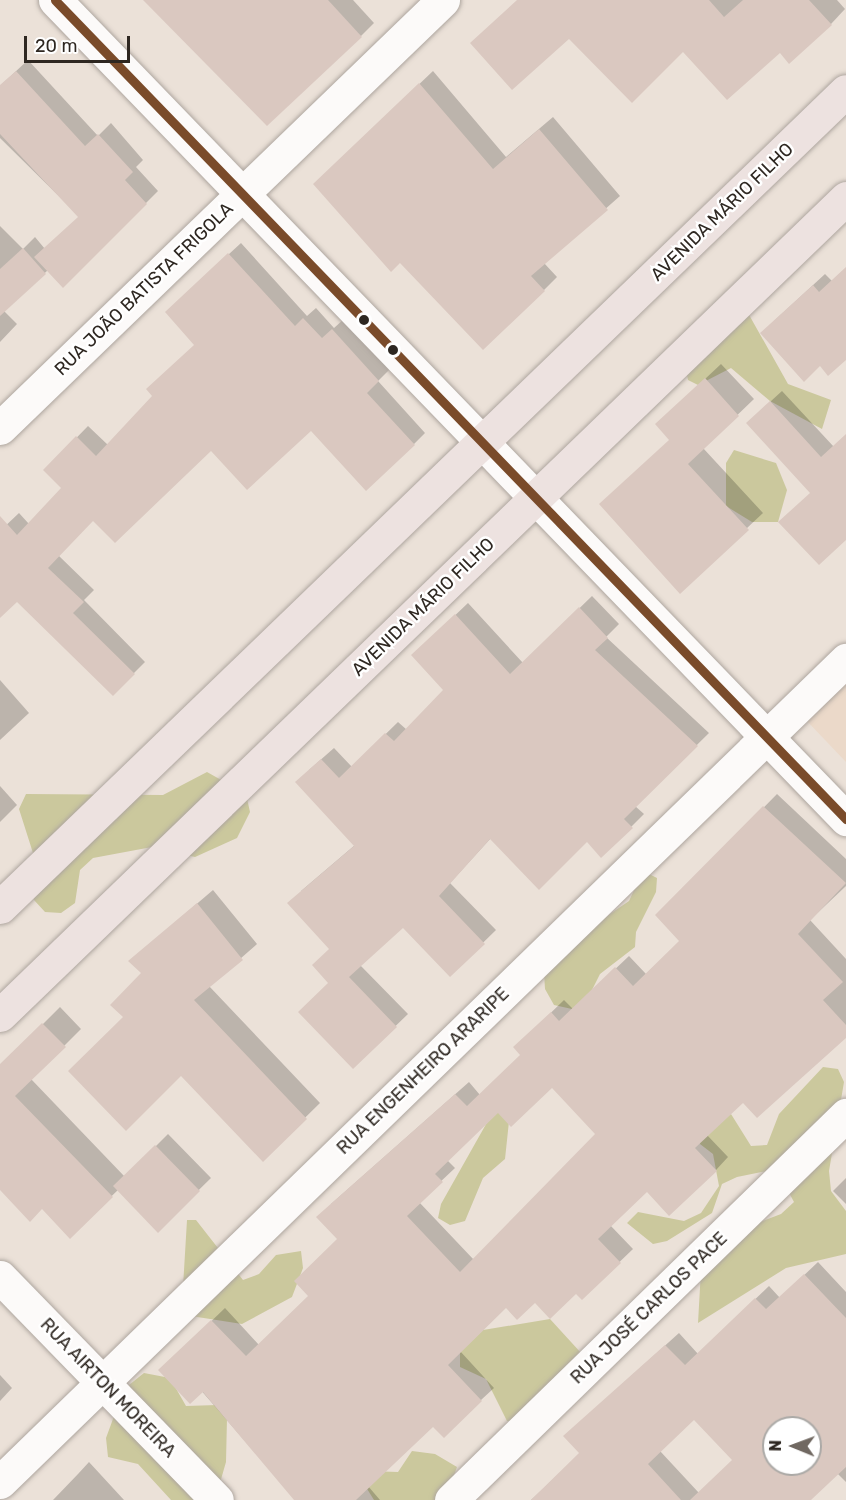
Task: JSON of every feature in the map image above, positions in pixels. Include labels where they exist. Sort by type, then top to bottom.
[{"type":"main road","name":"AVENIDA MÁRIO FILHO","points":[[0,906],[483,444],[846,91]]},
{"type":"main road","name":"AVENIDA MÁRIO FILHO","points":[[0,1016],[846,198]]},
{"type":"street","points":[[55,0],[846,819]]},
{"type":"street","name":"RUA JOÃO BATISTA FRIGOLA","points":[[0,428],[443,0]]},
{"type":"street","name":"RUA ENGENHEIRO ARARIPE","points":[[0,1482],[846,660]]},
{"type":"street","name":"RUA JOSÉ CARLOS PACE","points":[[451,1500],[846,1115]]},
{"type":"street","name":"RUA AIRTON MOREIRA","points":[[0,1277],[217,1500]]},
{"type":"shaded area","points":[[748,313],[788,384],[831,400],[822,429],[770,401],[731,368],[698,385],[688,380],[685,366]]},
{"type":"shaded area","points":[[734,450],[776,463],[787,490],[778,522],[752,522],[726,506],[726,463]]},
{"type":"shaded area","points":[[846,679],[846,762],[805,719]]},
{"type":"shaded area","points":[[207,772],[246,794],[250,812],[237,838],[195,857],[152,847],[93,858],[80,870],[75,903],[61,913],[45,912],[34,900],[27,884],[33,853],[19,809],[26,794],[163,795]]},
{"type":"shaded area","points":[[643,871],[657,878],[656,892],[636,932],[635,947],[600,974],[585,1004],[572,1009],[554,1005],[545,989],[544,973],[591,927],[629,901]]},
{"type":"shaded area","points":[[823,1067],[838,1069],[844,1082],[829,1171],[831,1191],[846,1211],[846,1254],[786,1268],[698,1323],[701,1270],[749,1226],[781,1214],[794,1202],[787,1189],[767,1171],[737,1177],[722,1184],[712,1213],[667,1241],[653,1244],[627,1223],[638,1212],[684,1221],[701,1213],[719,1186],[713,1154],[700,1144],[697,1129],[731,1114],[751,1146],[767,1145],[779,1114]]},
{"type":"shaded area","points":[[494,1110],[510,1112],[505,1159],[483,1178],[465,1221],[450,1225],[438,1218],[441,1204]]},
{"type":"shaded area","points":[[187,1220],[196,1220],[243,1280],[259,1274],[276,1255],[301,1251],[303,1268],[292,1297],[242,1324],[191,1316],[182,1304]]},
{"type":"shaded area","points":[[550,1319],[582,1354],[523,1424],[507,1421],[486,1379],[460,1367],[460,1352],[483,1330]]},
{"type":"shaded area","points":[[144,1373],[170,1378],[186,1406],[217,1405],[227,1418],[226,1462],[215,1500],[171,1500],[138,1464],[108,1457],[106,1438],[124,1389]]},
{"type":"shaded area","points":[[412,1451],[435,1454],[457,1467],[445,1500],[374,1500],[364,1484],[368,1471],[398,1472]]},
{"type":"building","points":[[143,0],[328,0],[362,37],[267,126]]},
{"type":"building","points":[[517,0],[709,0],[724,17],[743,0],[809,0],[832,25],[789,64],[780,53],[727,100],[683,52],[632,103],[569,39],[512,90],[470,43]]},
{"type":"building","points":[[16,71],[85,146],[98,134],[133,172],[125,180],[147,204],[63,288],[34,257],[78,217],[0,134],[0,85]]},
{"type":"building","points":[[419,83],[493,169],[539,129],[608,210],[531,276],[545,291],[483,350],[400,263],[391,272],[313,184]]},
{"type":"building","points":[[23,248],[46,274],[0,316],[0,269]]},
{"type":"building","points":[[228,253],[295,326],[303,318],[322,338],[332,329],[379,381],[367,393],[415,445],[366,491],[311,431],[247,490],[211,451],[115,543],[93,521],[48,568],[84,602],[73,613],[135,674],[113,696],[17,602],[0,618],[0,516],[17,535],[61,488],[43,470],[76,436],[96,456],[152,396],[146,389],[194,345],[165,312]]},
{"type":"building","points":[[846,267],[846,360],[828,376],[820,366],[804,382],[760,333],[813,285],[819,292]]},
{"type":"building","points":[[705,378],[739,416],[688,464],[749,530],[680,594],[599,504],[669,440],[655,424]]},
{"type":"building","points":[[770,401],[821,457],[846,434],[846,540],[819,565],[778,522],[810,493],[746,423]]},
{"type":"building","points":[[579,607],[608,638],[595,650],[698,746],[624,819],[633,828],[601,858],[587,842],[539,890],[490,839],[439,896],[485,944],[450,977],[403,928],[349,977],[397,1027],[353,1069],[298,1012],[328,983],[312,965],[329,949],[287,903],[354,846],[295,782],[321,759],[339,778],[385,733],[394,741],[443,690],[411,655],[455,614],[510,674]]},
{"type":"building","points":[[763,806],[846,883],[798,934],[843,982],[823,1000],[846,1025],[846,1038],[757,1118],[743,1103],[695,1148],[717,1171],[669,1216],[647,1192],[598,1239],[621,1263],[582,1300],[576,1294],[550,1319],[535,1303],[517,1320],[506,1308],[448,1365],[482,1401],[444,1438],[433,1427],[356,1500],[294,1500],[203,1392],[190,1404],[158,1370],[211,1320],[246,1356],[308,1296],[294,1281],[337,1239],[316,1217],[455,1094],[467,1106],[520,1055],[513,1047],[551,1012],[559,1021],[615,967],[633,986],[679,941],[655,915]],"holes":[[[552,1088],[595,1134],[460,1272],[407,1216],[443,1182],[435,1174],[498,1113],[511,1127]]]},
{"type":"building","points":[[197,903],[243,960],[194,1000],[307,1119],[263,1162],[181,1076],[126,1131],[68,1071],[123,1017],[110,1005],[141,973],[128,961]]},
{"type":"building","points":[[42,1023],[66,1047],[15,1096],[113,1197],[70,1239],[42,1209],[30,1222],[0,1190],[0,1064]]},
{"type":"building","points":[[155,1145],[200,1191],[158,1233],[113,1186]]},
{"type":"building","points":[[804,1274],[846,1318],[846,1467],[811,1500],[690,1500],[732,1460],[694,1420],[648,1464],[681,1500],[531,1500],[579,1453],[563,1436],[665,1345],[685,1365],[755,1298],[766,1309]]},
{"type":"transit line","points":[[55,0],[846,819]]}]
